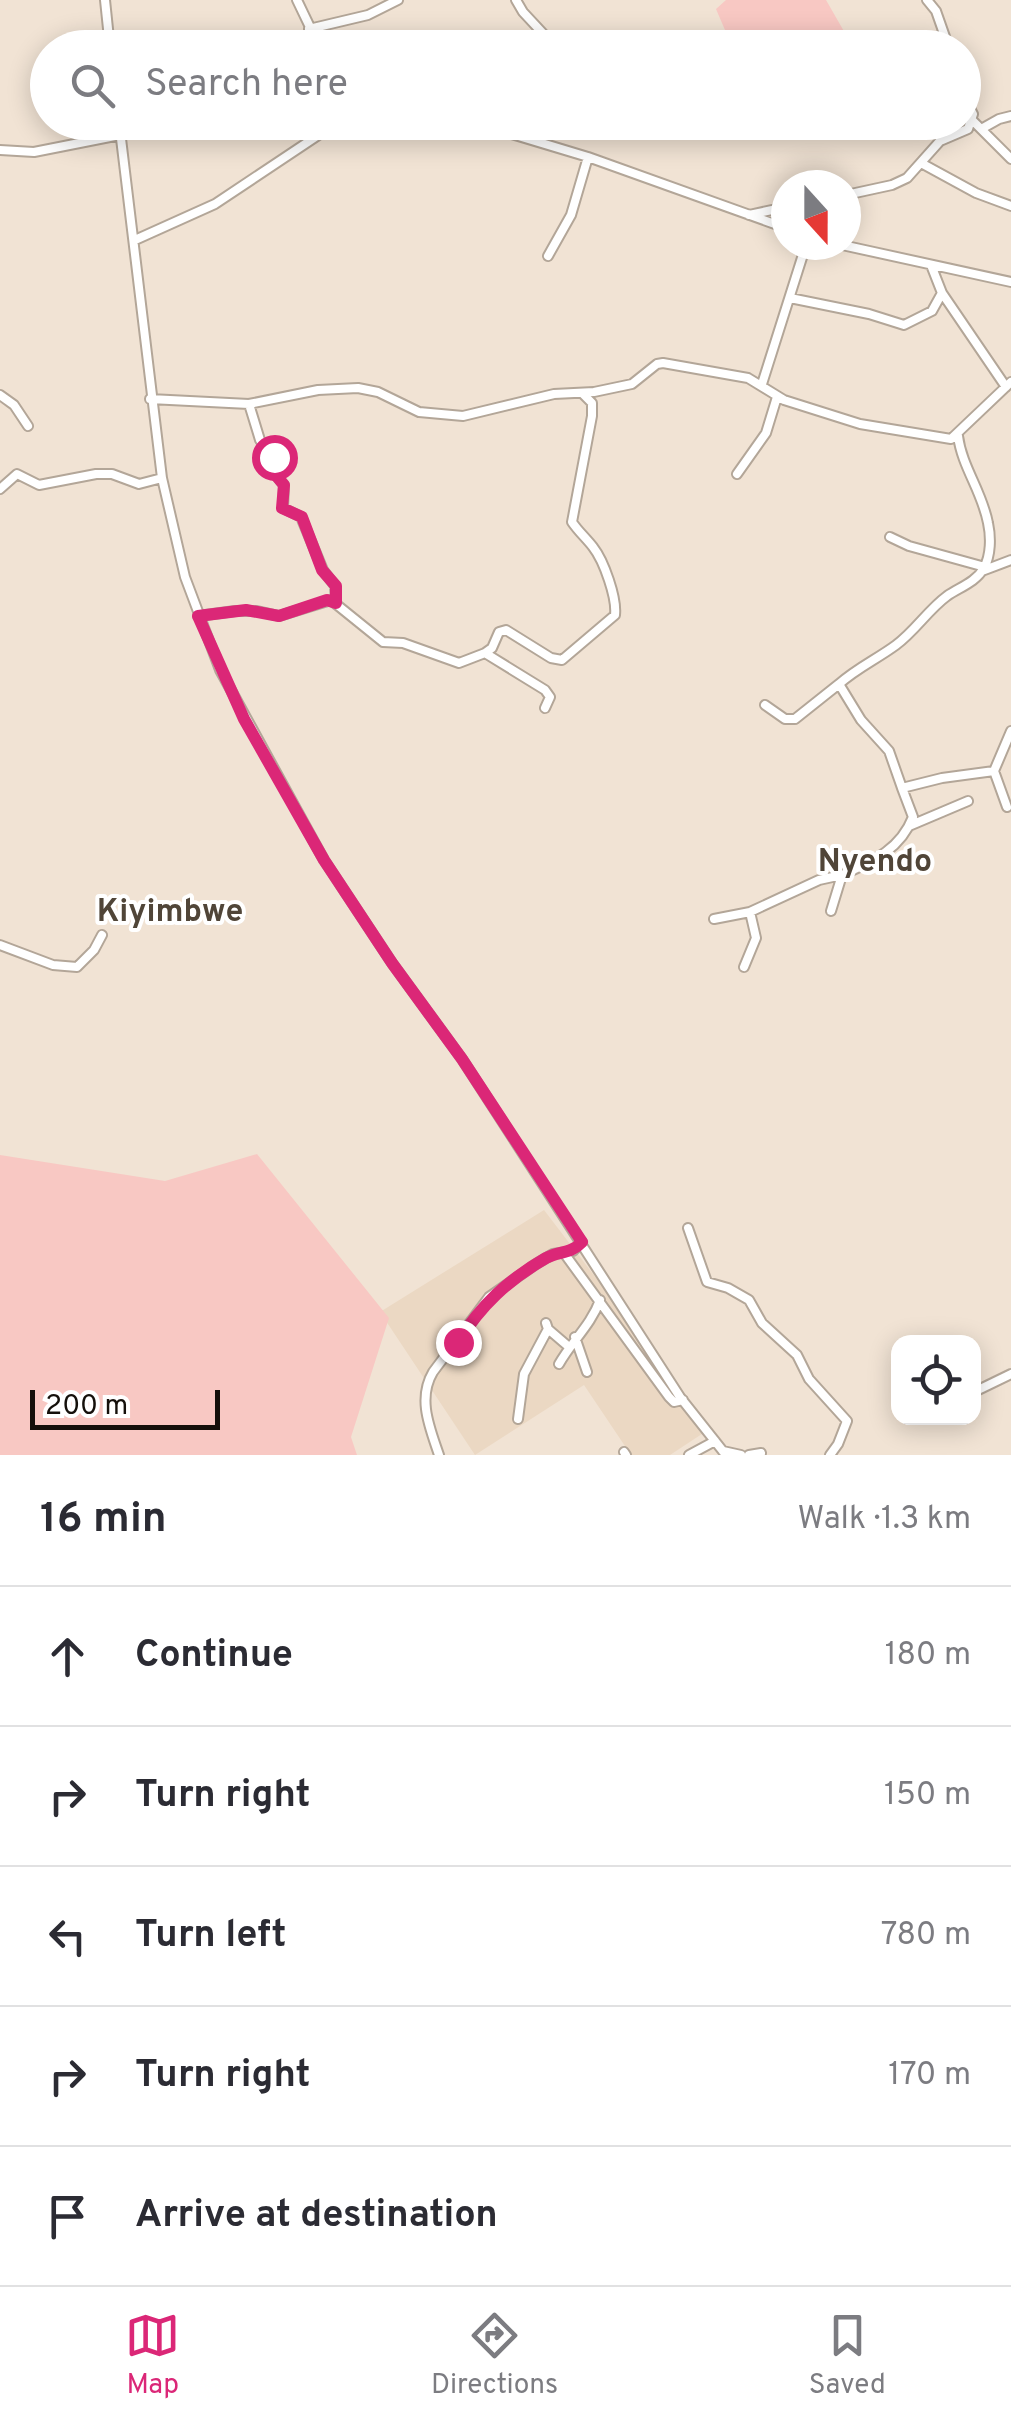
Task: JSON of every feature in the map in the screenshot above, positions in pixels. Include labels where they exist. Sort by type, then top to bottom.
[{"type":"street","points":[[105,0],[108,30]]},
{"type":"street","points":[[297,0],[309,29],[368,15],[398,0]]},
{"type":"street","points":[[516,0],[540,30]]},
{"type":"street","points":[[927,0],[943,30]]},
{"type":"street","points":[[1011,116],[983,128],[1011,159]]},
{"type":"street","points":[[0,150],[34,152],[95,140]]},
{"type":"street","points":[[121,140],[162,478],[180,562],[198,616],[244,719],[324,860],[462,1059],[682,1400],[725,1453],[741,1455]]},
{"type":"street","points":[[135,240],[214,204],[311,140]]},
{"type":"street","points":[[532,140],[771,224]]},
{"type":"street","points":[[861,192],[907,178],[942,140]]},
{"type":"street","points":[[548,256],[571,216],[588,157]]},
{"type":"street","points":[[921,163],[976,193],[1011,206]]},
{"type":"street","points":[[745,216],[771,210]]},
{"type":"street","points":[[861,249],[1011,282]]},
{"type":"street","points":[[762,384],[801,260]]},
{"type":"street","points":[[150,399],[250,404],[318,390],[358,388],[378,392],[419,412],[463,416],[522,400],[632,384],[656,364],[663,363],[748,378],[777,396],[889,430],[943,438],[958,436],[1009,384],[942,293],[931,265]]},
{"type":"street","points":[[790,298],[904,325],[932,311],[942,293]]},
{"type":"street","points":[[198,616],[246,610],[279,616],[327,600],[383,642],[404,643],[463,664],[492,648],[499,632],[506,630],[551,658],[562,660],[614,615],[616,600],[595,549],[572,522],[592,416],[592,403],[582,393]]},
{"type":"street","points":[[0,395],[14,406],[28,426]]},
{"type":"street","points":[[737,474],[766,432],[777,396]]},
{"type":"street","points":[[250,404],[260,440],[274,457],[274,473],[284,485],[282,508],[302,517],[322,570],[336,586],[336,603]]},
{"type":"street","points":[[766,705],[785,719],[796,719],[853,670],[898,644],[946,597],[972,582],[983,569],[990,526],[962,461],[958,436]]},
{"type":"street","points":[[0,489],[17,474],[39,485],[96,474],[112,474],[139,484],[162,478]]},
{"type":"street","points":[[890,537],[983,569],[1011,560]]},
{"type":"street","points":[[485,652],[545,690],[550,698],[544,708]]},
{"type":"street","points":[[714,919],[750,912],[819,880],[842,875],[896,846],[909,826],[912,814],[889,750],[861,720],[839,684]]},
{"type":"street","points":[[1007,807],[994,771],[1011,731]]},
{"type":"street","points":[[902,788],[994,771]]},
{"type":"street","points":[[909,826],[968,801]]},
{"type":"street","points":[[831,911],[842,875]]},
{"type":"street","points":[[744,967],[756,938],[750,912]]},
{"type":"street","points":[[0,945],[53,966],[77,967],[102,935]]},
{"type":"street","points":[[688,1228],[707,1282],[748,1300],[762,1323],[797,1355],[809,1379],[847,1421],[830,1455]]},
{"type":"street","points":[[439,1455],[426,1407],[433,1372],[490,1298],[536,1264],[553,1254],[573,1251],[582,1242]]},
{"type":"street","points":[[564,1253],[669,1397],[674,1402],[682,1400]]},
{"type":"street","points":[[560,1364],[600,1300]]},
{"type":"street","points":[[518,1419],[524,1374],[547,1326],[569,1347]]},
{"type":"street","points":[[576,1337],[586,1372]]},
{"type":"street","points":[[981,1389],[1011,1374]]},
{"type":"street","points":[[689,1455],[715,1441]]},
{"type":"street","points":[[749,1455],[761,1453]]},
{"type":"shaded area","points":[[726,0],[826,0],[843,30],[725,30],[716,9]]},
{"type":"shaded area","points":[[257,1154],[389,1318],[351,1437],[357,1455],[0,1455],[0,1155],[165,1181]]},
{"type":"shaded area","points":[[544,1210],[711,1428],[670,1455],[631,1455],[584,1385],[475,1455],[380,1312]]},
{"type":"district","name":"Nyendo","points":[[875,860]]},
{"type":"district","name":"Kiyimbwe","points":[[170,910]]},
{"type":"route","points":[[274,457],[274,473],[284,485],[282,508],[302,517],[322,570],[336,586],[336,603],[327,600],[279,616],[246,610],[198,616],[244,719],[324,860],[582,1242],[573,1251],[553,1254],[536,1264],[490,1298],[458,1342]]}]
